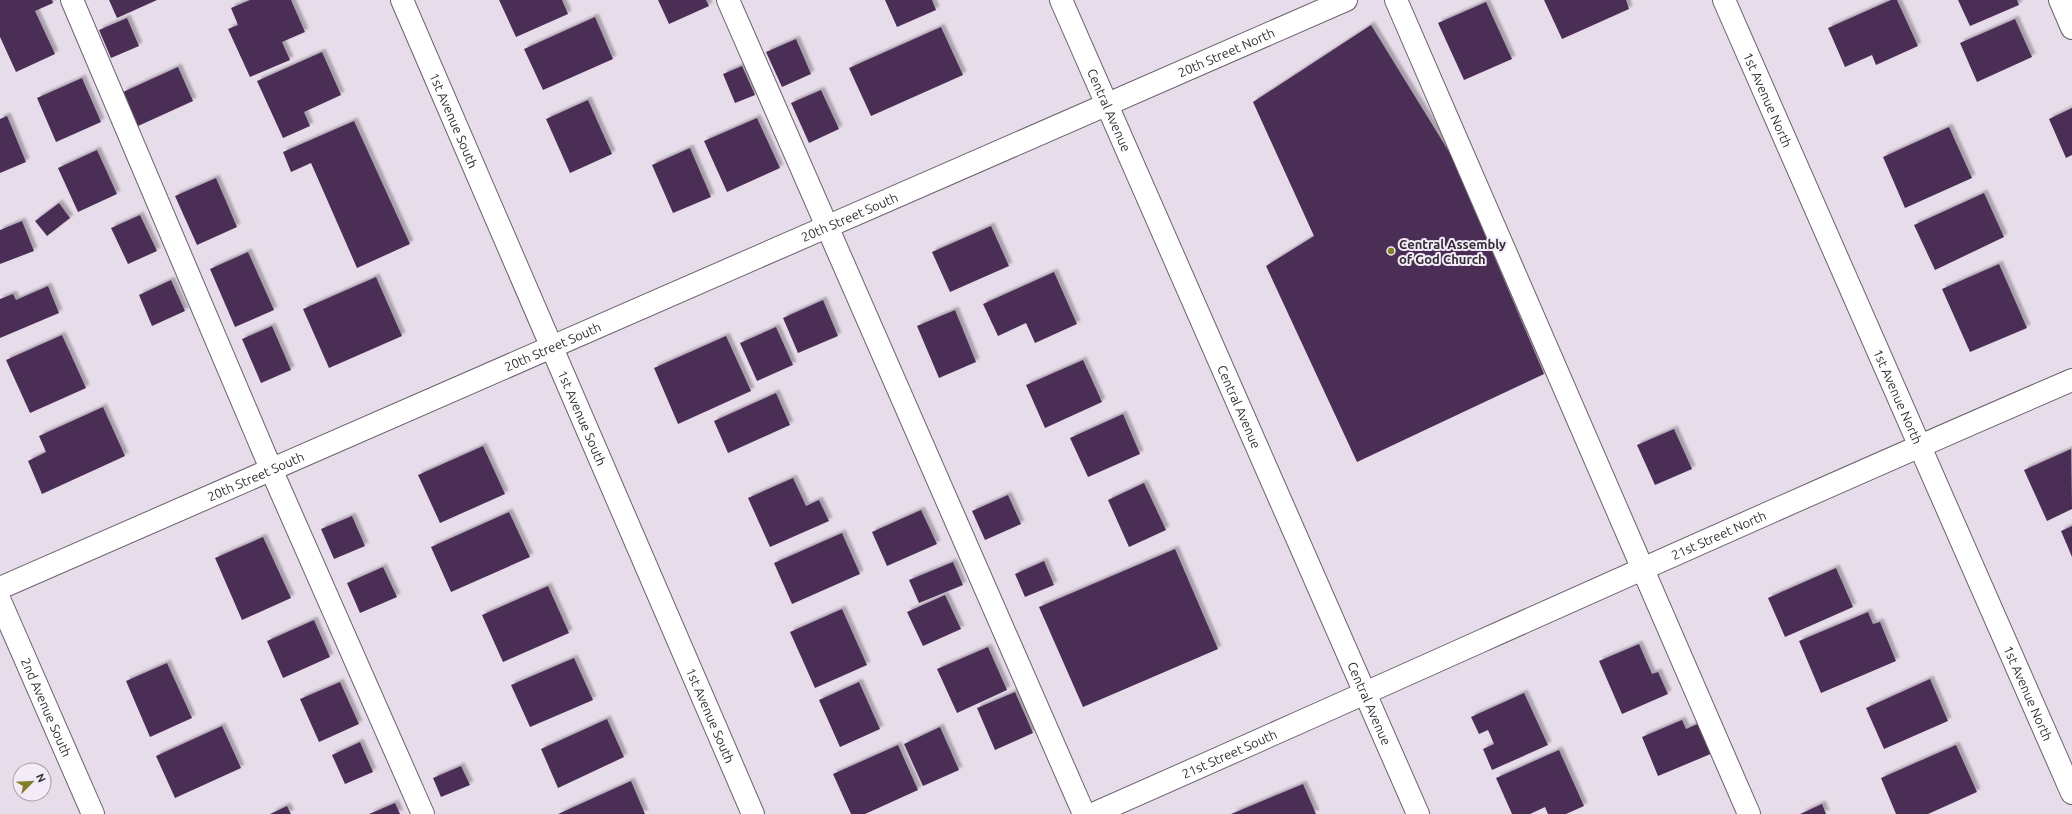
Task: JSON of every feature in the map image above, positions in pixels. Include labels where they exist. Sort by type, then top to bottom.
[{"type":"street","points":[[72,0],[271,470],[423,814]]},
{"type":"street","name":"1st Avenue South","points":[[402,0],[550,347],[753,814]]},
{"type":"street","points":[[728,0],[1084,814]]},
{"type":"street","name":"Central Avenue","points":[[1061,0],[1418,814]]},
{"type":"street","name":"20th Street North","points":[[1106,104],[1346,0]]},
{"type":"street","points":[[1396,0],[1749,814]]},
{"type":"street","name":"1st Avenue North","points":[[1724,0],[2072,793]]},
{"type":"street","points":[[2060,0],[2072,28]]},
{"type":"street","name":"20th Street South","points":[[0,588],[1106,104]]},
{"type":"street","name":"21st Street North","points":[[1366,694],[1920,445],[2072,380]]},
{"type":"street","name":"2nd Avenue South","points":[[0,601],[93,814]]},
{"type":"street","name":"21st Street South","points":[[1093,814],[1366,694]]},
{"type":"building","points":[[0,0],[52,0],[53,3],[35,11],[55,54],[16,72],[0,37]]},
{"type":"building","points":[[109,0],[157,0],[117,18]]},
{"type":"building","points":[[250,0],[291,0],[305,32],[282,42],[290,60],[250,77],[228,29],[238,25],[231,8]]},
{"type":"building","points":[[499,0],[562,0],[568,14],[516,37]]},
{"type":"building","points":[[658,0],[706,0],[709,6],[669,24]]},
{"type":"building","points":[[885,0],[932,0],[936,10],[897,27]]},
{"type":"building","points":[[1544,0],[1626,0],[1629,9],[1562,39]]},
{"type":"building","points":[[1891,0],[1897,0],[1918,46],[1876,65],[1872,55],[1845,67],[1828,28]]},
{"type":"building","points":[[1958,0],[2017,0],[2019,5],[1970,26]]},
{"type":"building","points":[[1486,2],[1512,59],[1464,80],[1438,23]]},
{"type":"building","points":[[595,17],[613,59],[543,90],[524,49]]},
{"type":"building","points":[[127,18],[139,46],[111,58],[99,30]]},
{"type":"building","points":[[2015,19],[2032,57],[1977,82],[1960,43]]},
{"type":"building","name":"Central Assembly of God Church","points":[[1371,25],[1451,155],[1544,374],[1357,462],[1266,266],[1314,236],[1253,102]]},
{"type":"building","points":[[941,27],[963,75],[871,116],[849,68]]},
{"type":"building","points":[[796,39],[811,74],[782,87],[766,52]]},
{"type":"building","points":[[322,52],[341,95],[304,112],[310,126],[283,138],[257,81]]},
{"type":"building","points":[[742,66],[755,95],[735,103],[723,74]]},
{"type":"building","points":[[178,67],[193,101],[138,126],[123,92]]},
{"type":"building","points":[[82,78],[101,122],[56,142],[37,98]]},
{"type":"building","points":[[821,90],[839,129],[809,143],[791,103]]},
{"type":"building","points":[[588,100],[612,154],[570,173],[546,119]]},
{"type":"building","points":[[2072,108],[2072,155],[2066,158],[2049,119]]},
{"type":"building","points":[[7,116],[26,162],[0,173],[0,119]]},
{"type":"building","points":[[757,118],[780,168],[727,192],[704,141]]},
{"type":"building","points":[[354,121],[410,244],[357,268],[311,163],[291,172],[283,152]]},
{"type":"building","points":[[1949,127],[1972,178],[1905,208],[1883,157]]},
{"type":"building","points":[[690,148],[711,197],[673,213],[652,165]]},
{"type":"building","points":[[97,150],[117,194],[78,212],[58,168]]},
{"type":"building","points":[[216,178],[237,227],[197,245],[175,196]]},
{"type":"building","points":[[1984,193],[2004,237],[1935,270],[1914,225]]},
{"type":"building","points":[[59,203],[70,218],[47,236],[35,221]]},
{"type":"building","points":[[140,215],[157,251],[128,264],[111,228]]},
{"type":"building","points":[[22,221],[34,251],[0,264],[0,230]]},
{"type":"building","points":[[991,226],[1009,266],[950,292],[932,252]]},
{"type":"building","points":[[248,252],[274,310],[235,327],[210,269]]},
{"type":"building","points":[[1999,264],[2027,328],[1970,352],[1942,289]]},
{"type":"building","points":[[1054,272],[1077,324],[1035,343],[1026,323],[998,336],[983,304]]},
{"type":"building","points":[[376,277],[402,336],[329,368],[303,309]]},
{"type":"building","points":[[171,280],[185,311],[152,326],[139,295]]},
{"type":"building","points":[[48,286],[59,313],[0,338],[0,299],[13,294],[16,300]]},
{"type":"building","points":[[823,300],[838,336],[798,353],[783,318]]},
{"type":"building","points":[[955,310],[976,362],[939,378],[917,326]]},
{"type":"building","points":[[272,326],[291,370],[261,383],[242,339]]},
{"type":"building","points":[[776,327],[793,365],[757,381],[740,343]]},
{"type":"building","points":[[62,335],[86,388],[30,413],[6,360]]},
{"type":"building","points":[[726,336],[751,391],[678,424],[654,368]]},
{"type":"building","points":[[1083,360],[1102,402],[1045,428],[1026,385]]},
{"type":"building","points":[[776,393],[790,425],[728,453],[714,421]]},
{"type":"building","points":[[103,407],[125,456],[42,494],[28,461],[46,452],[39,436]]},
{"type":"building","points":[[1123,414],[1140,454],[1088,477],[1070,438]]},
{"type":"building","points":[[1674,429],[1692,469],[1655,485],[1637,445]]},
{"type":"building","points":[[483,446],[505,494],[440,523],[418,475]]},
{"type":"building","points":[[2071,449],[2072,509],[2047,521],[2024,470]]},
{"type":"building","points":[[793,478],[806,506],[819,500],[829,521],[770,547],[748,498]]},
{"type":"building","points":[[1144,483],[1166,530],[1129,547],[1108,500]]},
{"type":"building","points":[[1008,495],[1021,524],[985,540],[972,511]]},
{"type":"building","points":[[921,510],[937,544],[887,566],[872,532]]},
{"type":"building","points":[[509,512],[530,557],[451,592],[431,547]]},
{"type":"building","points":[[352,516],[365,546],[334,559],[321,529]]},
{"type":"building","points":[[2072,526],[2072,557],[2061,531]]},
{"type":"building","points":[[842,533],[860,574],[792,604],[774,563]]},
{"type":"building","points":[[263,537],[291,598],[242,620],[215,558]]},
{"type":"building","points":[[1175,549],[1218,649],[1083,707],[1039,607]]},
{"type":"building","points":[[1044,561],[1054,585],[1025,597],[1015,574]]},
{"type":"building","points":[[953,562],[963,585],[919,603],[909,580]]},
{"type":"building","points":[[383,567],[397,597],[360,613],[347,583]]},
{"type":"building","points":[[1836,568],[1853,607],[1785,637],[1768,598]]},
{"type":"building","points":[[548,586],[569,633],[503,662],[482,615]]},
{"type":"building","points":[[945,595],[961,629],[923,646],[907,612]]},
{"type":"building","points":[[842,609],[867,665],[815,688],[790,632]]},
{"type":"building","points":[[1868,612],[1873,624],[1880,622],[1896,661],[1821,693],[1799,641]]},
{"type":"building","points":[[314,620],[330,657],[283,678],[267,641]]},
{"type":"building","points":[[1639,644],[1652,674],[1658,672],[1668,694],[1622,714],[1599,661]]},
{"type":"building","points":[[988,647],[1007,690],[957,713],[937,669]]},
{"type":"building","points":[[574,658],[593,700],[530,727],[511,685]]},
{"type":"building","points":[[167,663],[192,718],[150,737],[126,681]]},
{"type":"building","points":[[1930,679],[1948,721],[1884,749],[1866,708]]},
{"type":"building","points":[[340,682],[359,724],[319,742],[300,699]]},
{"type":"building","points":[[859,682],[880,729],[840,747],[819,700]]},
{"type":"building","points":[[1015,692],[1033,733],[995,750],[977,708]]},
{"type":"building","points":[[1524,693],[1548,745],[1492,770],[1483,749],[1494,744],[1488,730],[1479,734],[1471,717]]},
{"type":"building","points":[[607,719],[624,757],[558,788],[541,749]]},
{"type":"building","points":[[1682,720],[1686,729],[1700,723],[1713,753],[1658,776],[1642,737]]},
{"type":"building","points":[[222,726],[241,768],[175,798],[156,756]]},
{"type":"building","points":[[940,727],[959,770],[923,786],[904,744]]},
{"type":"building","points":[[360,742],[373,772],[345,784],[332,755]]},
{"type":"building","points":[[898,745],[918,790],[865,814],[851,814],[833,774]]},
{"type":"building","points":[[1956,745],[1977,792],[1928,814],[1896,814],[1881,778]]},
{"type":"building","points":[[1559,750],[1584,806],[1566,814],[1548,814],[1545,807],[1530,814],[1512,814],[1496,778]]},
{"type":"building","points":[[461,766],[470,785],[441,797],[433,778]]},
{"type":"building","points":[[631,781],[645,814],[558,814]]},
{"type":"building","points":[[1303,784],[1316,814],[1231,814]]},
{"type":"building","points":[[395,803],[400,814],[369,814]]},
{"type":"building","points":[[1822,804],[1826,814],[1800,814]]},
{"type":"building","points":[[287,806],[291,814],[270,814]]},
{"type":"place","name":"Central Assembly of God Church","points":[[1391,251]]}]
